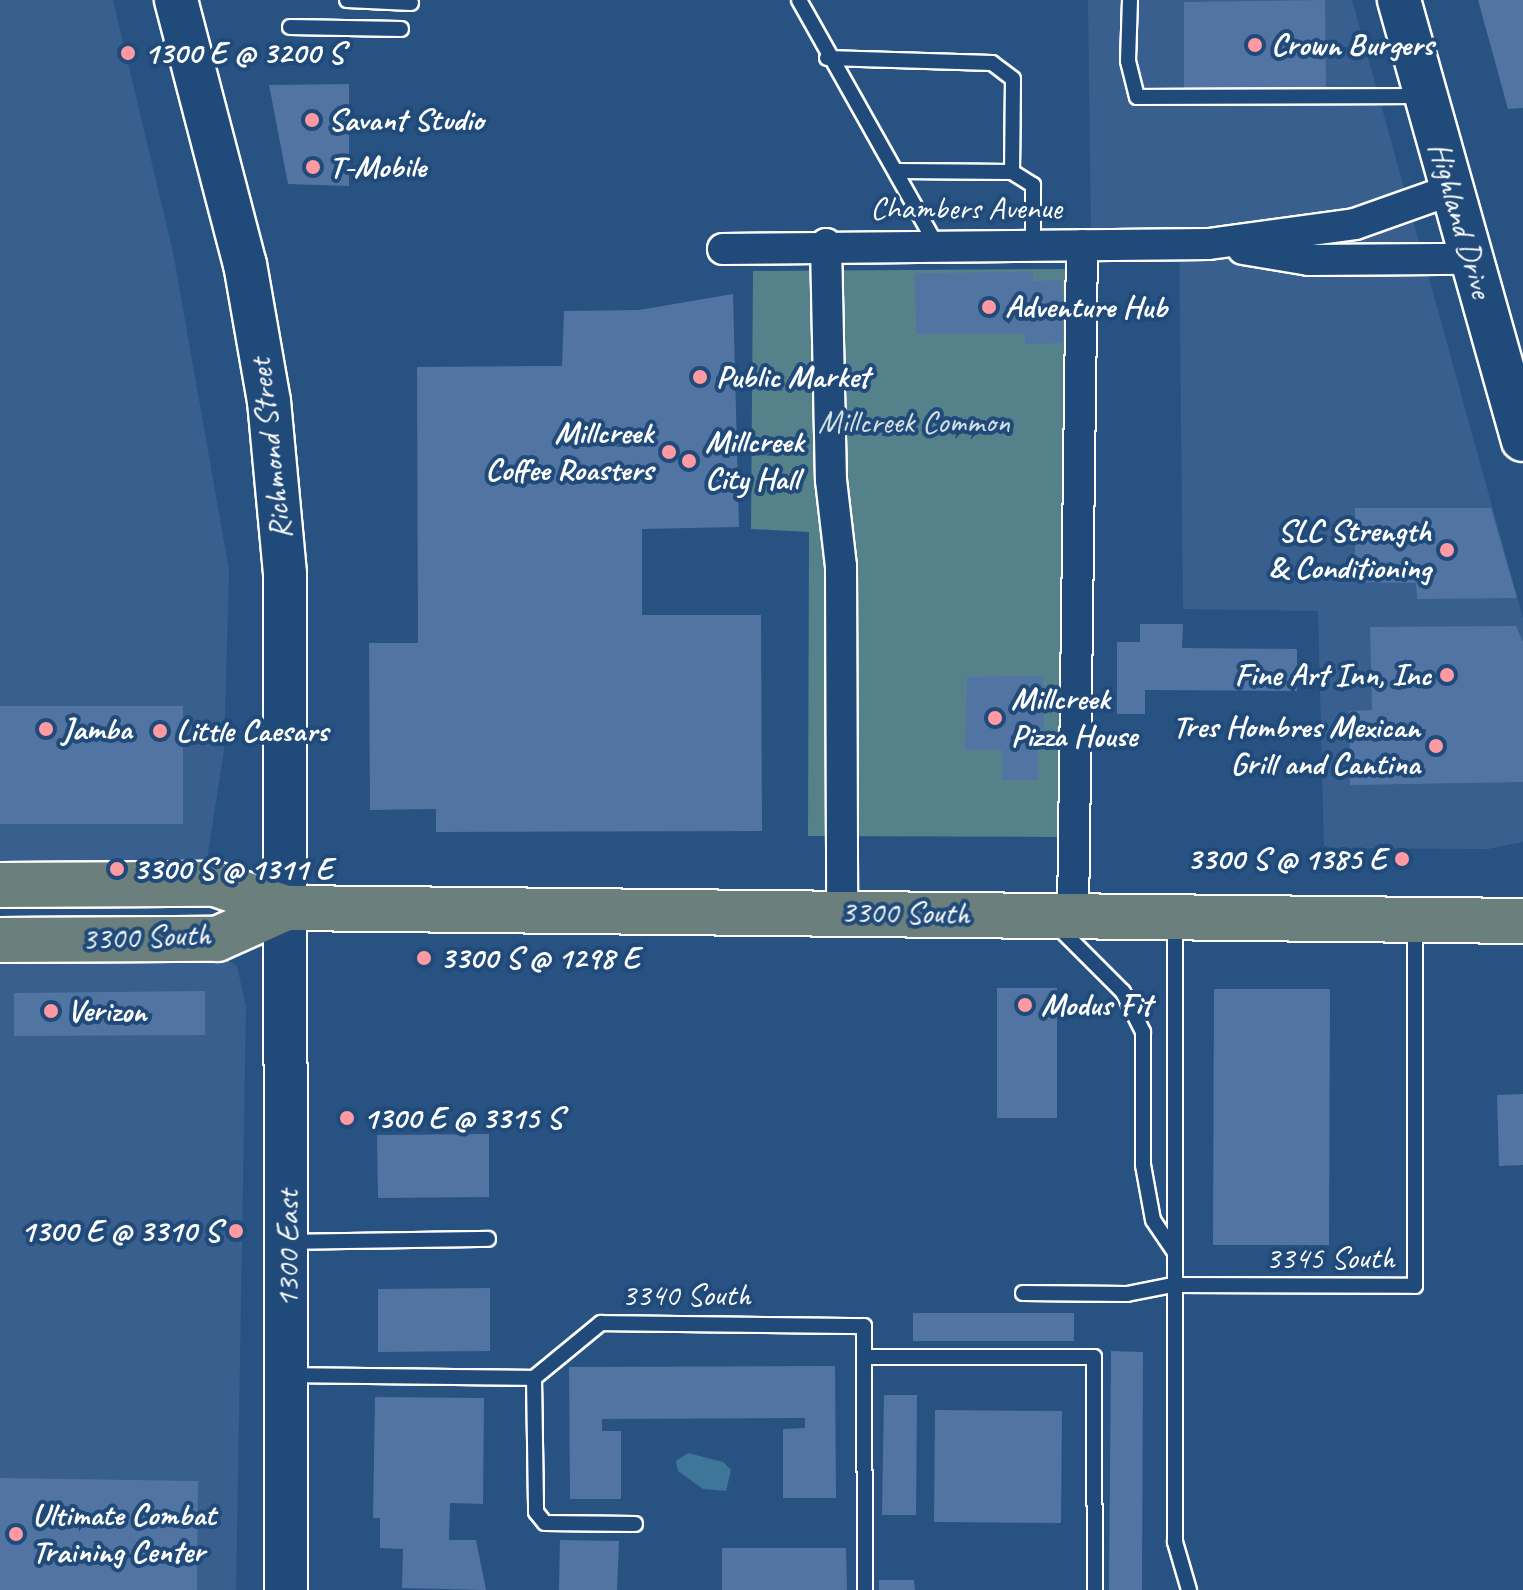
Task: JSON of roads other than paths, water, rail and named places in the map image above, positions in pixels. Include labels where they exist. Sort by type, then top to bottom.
[{"type":"main road","name":"Richmond Street","points":[[176,0],[228,190],[269,401],[285,574],[286,908]]},
{"type":"main road","name":"Highland Drive","points":[[1399,0],[1451,190],[1521,425]]},
{"type":"main road","name":"3300 South","points":[[0,885],[215,884],[286,908],[1523,921]]},
{"type":"main road","name":"3300 South","points":[[0,940],[217,939],[286,908]]},
{"type":"main road","name":"1300 East","points":[[286,908],[292,1578]]},
{"type":"street","name":"Chambers Avenue","points":[[723,249],[826,244],[1209,244],[1355,224],[1451,190]]},
{"type":"street","points":[[826,244],[831,480],[841,566],[842,913]]},
{"type":"street","name":"Chambers Avenue","points":[[1209,244],[1309,260],[1471,259]]},
{"type":"street","points":[[1059,915],[1082,245]]},
{"type":"lane","points":[[347,0],[411,3]]},
{"type":"lane","points":[[799,0],[827,58],[899,171],[936,244]]},
{"type":"lane","points":[[1130,0],[1128,61],[1137,97],[1425,96]]},
{"type":"lane","points":[[290,27],[401,29]]},
{"type":"lane","points":[[827,58],[1004,69],[1013,79],[1012,172]]},
{"type":"lane","points":[[899,171],[1012,172],[1033,185],[1033,245]]},
{"type":"lane","points":[[1059,915],[1123,992],[1143,1032],[1143,1165],[1153,1220],[1173,1251]]},
{"type":"lane","points":[[1175,915],[1175,1542],[1189,1590]]},
{"type":"lane","name":"3345 South","points":[[1023,1293],[1127,1294],[1173,1285],[1415,1286],[1415,920]]},
{"type":"lane","points":[[287,1242],[488,1239]]},
{"type":"lane","name":"3340 South","points":[[534,1378],[601,1323],[864,1326],[865,1357]]},
{"type":"lane","points":[[865,1590],[865,1357],[1094,1357],[1095,1590]]},
{"type":"lane","points":[[288,1375],[534,1378],[536,1512],[545,1523],[635,1524]]},
{"type":"place","name":"Crown Burgers","points":[[1255,45]]},
{"type":"place","name":"1300 E @ 3200 S","points":[[128,53]]},
{"type":"place","name":"Savant Studio","points":[[312,120]]},
{"type":"place","name":"T-Mobile","points":[[313,167]]},
{"type":"place","name":"Adventure Hub","points":[[989,307]]},
{"type":"place","name":"Public Market","points":[[700,377]]},
{"type":"place","name":"Millcreek Coffee Roasters","points":[[669,452]]},
{"type":"place","name":"Millcreek City Hall","points":[[689,461]]},
{"type":"place","name":"SLC Strength & Conditioning","points":[[1447,550]]},
{"type":"place","name":"Fine Art Inn, Inc","points":[[1447,675]]},
{"type":"place","name":"Millcreek Pizza House","points":[[995,718]]},
{"type":"place","name":"Jamba","points":[[46,729]]},
{"type":"place","name":"Little Caesars","points":[[160,731]]},
{"type":"place","name":"Tres Hombres Mexican Grill and Cantina","points":[[1436,746]]},
{"type":"place","name":"3300 S @ 1385 E","points":[[1402,859]]},
{"type":"place","name":"3300 S @ 1311 E","points":[[117,869]]},
{"type":"place","name":"3300 S @ 1298 E","points":[[424,958]]},
{"type":"place","name":"Modus Fit","points":[[1025,1005]]},
{"type":"place","name":"Verizon","points":[[51,1011]]},
{"type":"place","name":"1300 E @ 3315 S","points":[[347,1118]]},
{"type":"place","name":"1300 E @ 3310 S","points":[[236,1231]]},
{"type":"place","name":"Ultimate Combat Training Center","points":[[16,1534]]},
{"type":"park label","name":"Millcreek Common","points":[[914,422]]}]
